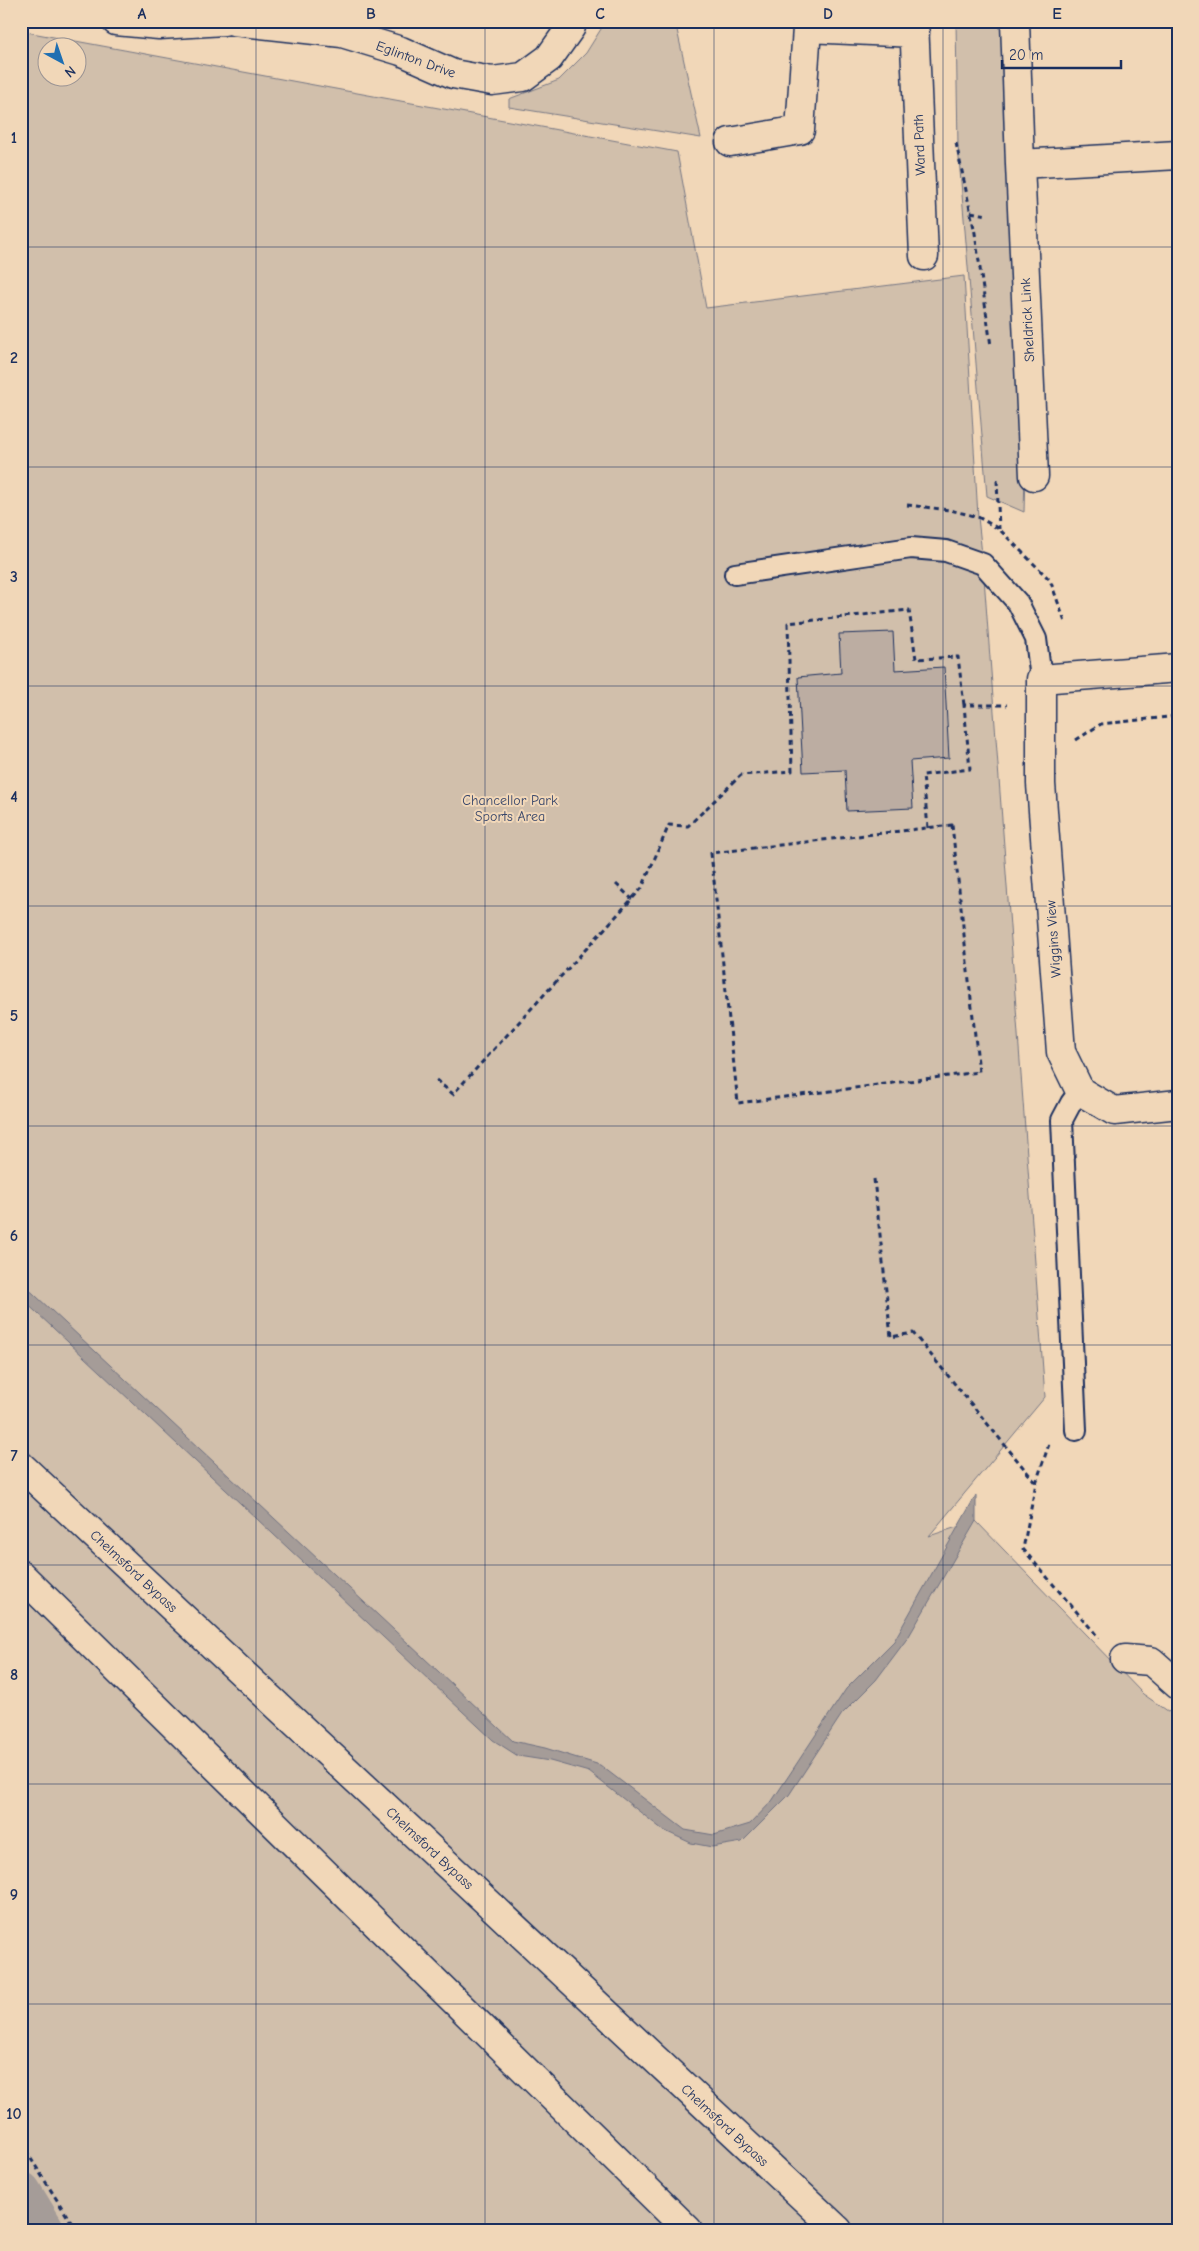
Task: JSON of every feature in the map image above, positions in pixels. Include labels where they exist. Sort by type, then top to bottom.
[{"type":"main road","points":[[116,21],[160,25],[224,21]]},
{"type":"main road","name":"Eglinton Drive","points":[[233,21],[342,33],[401,51],[453,74],[492,81],[524,77],[549,58],[571,27],[572,21]]},
{"type":"main road","name":"Sheldrick Link","points":[[1015,21],[1034,476]]},
{"type":"main road","name":"Ward Path","points":[[730,142],[800,130],[806,25],[914,27],[924,256]]},
{"type":"main road","points":[[1020,164],[1178,155]]},
{"type":"main road","points":[[1040,679],[1178,668]]},
{"type":"main road","name":"Wiggins View","points":[[1040,679],[1042,708],[1041,784],[1061,1052],[1080,1092]]},
{"type":"main road","points":[[1080,1092],[1114,1111],[1178,1104]]},
{"type":"main road","name":"Chelmsford Bypass","points":[[21,1466],[838,2230]]},
{"type":"main road","points":[[21,1575],[688,2230]]},
{"type":"main road","points":[[1125,1659],[1151,1661],[1178,1685]]},
{"type":"lane","points":[[735,574],[911,548],[946,551],[983,564],[1018,603],[1036,639],[1040,679]]},
{"type":"lane","points":[[1076,1430],[1062,1120],[1071,1103],[1080,1092]]},
{"type":"path","points":[[956,137],[975,233],[991,348]]},
{"type":"path","points":[[997,472],[999,529]]},
{"type":"path","points":[[907,505],[950,510],[978,517],[999,529],[1050,580],[1066,625]]},
{"type":"path","points":[[436,1080],[453,1094],[642,888],[669,824],[688,826],[741,775],[792,771],[788,623],[909,610],[916,659],[958,656],[970,769],[923,775],[928,828]]},
{"type":"path","points":[[964,705],[993,703],[1042,708]]},
{"type":"path","points":[[1074,742],[1101,724],[1178,716]]},
{"type":"path","points":[[952,826],[979,1072],[738,1103],[711,854],[928,828],[952,826]]},
{"type":"path","points":[[616,884],[632,898]]},
{"type":"path","points":[[874,1179],[891,1337],[913,1333],[1036,1483]]},
{"type":"path","points":[[21,2143],[76,2230]]},
{"type":"green space","points":[[606,21],[675,21],[701,138],[509,107],[509,99],[559,80],[586,53]]},
{"type":"green space","points":[[956,21],[1015,21],[1030,274],[1024,512],[987,496],[958,146]]},
{"type":"green space","name":"Chancellor Park Sports Area","points":[[21,31],[59,38],[38,38],[38,88],[88,88],[88,43],[677,152],[706,308],[964,276],[978,517],[1045,1397],[929,1536],[976,1521],[1143,1694],[1178,1718],[1178,2230],[21,2230]]},
{"type":"shaded area","points":[[21,1282],[513,1741],[545,1748],[600,1765],[685,1830],[714,1835],[750,1824],[772,1801],[846,1689],[894,1641],[976,1495],[976,1521],[909,1636],[876,1680],[842,1714],[789,1795],[742,1842],[712,1847],[691,1843],[663,1830],[589,1772],[550,1761],[518,1756],[493,1740],[21,1298]]},
{"type":"building","points":[[893,632],[895,670],[944,667],[949,758],[910,761],[913,808],[847,811],[845,770],[803,772],[798,677],[841,673],[839,634]]},
{"type":"waterway","points":[[21,2192],[44,2230]]}]
